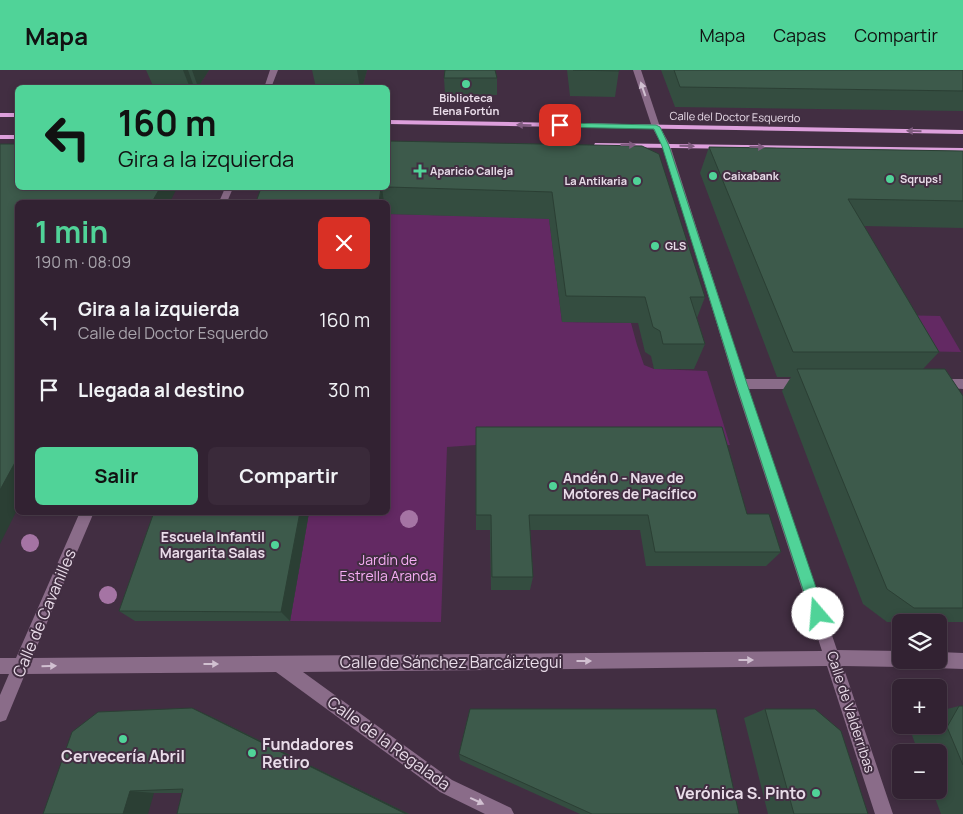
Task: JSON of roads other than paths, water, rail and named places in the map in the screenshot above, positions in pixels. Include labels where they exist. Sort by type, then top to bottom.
[{"type":"main road","points":[[0,114],[15,115]]},
{"type":"main road","name":"Calle del Doctor Esquerdo","points":[[390,122],[963,132]]},
{"type":"main road","points":[[0,137],[15,137]]},
{"type":"main road","points":[[585,145],[963,150]]},
{"type":"street","points":[[268,85],[274,70]]},
{"type":"street","name":"Calle de Valderribas","points":[[636,70],[656,127],[666,146],[741,384],[884,814]]},
{"type":"street","points":[[741,384],[818,384]]},
{"type":"street","points":[[924,384],[963,384]]},
{"type":"street","name":"Calle de Cavanilles","points":[[0,714],[87,515]]},
{"type":"street","name":"Calle de Sánchez Barcáiztegui","points":[[0,666],[892,659]]},
{"type":"street","points":[[947,660],[963,661]]},
{"type":"street","name":"Calle de la Regalada","points":[[279,664],[446,786],[505,814]]},
{"type":"place","name":"Biblioteca Elena Fortún","points":[[466,84]]},
{"type":"place","name":"Aparicio Calleja","points":[[420,171]]},
{"type":"place","name":"Caixabank","points":[[713,176]]},
{"type":"place","name":"Sqrups!","points":[[890,179]]},
{"type":"place","name":"La Antikaria","points":[[637,181]]},
{"type":"place","name":"GLS","points":[[655,246]]},
{"type":"place","name":"Andén 0 - Nave de Motores de Pacífico","points":[[553,486]]},
{"type":"place","name":"Escuela Infantil Margarita Salas","points":[[275,545]]},
{"type":"place","name":"Cervecería Abril","points":[[123,739]]},
{"type":"place","name":"Fundadores Retiro","points":[[252,753]]},
{"type":"place","name":"Verónica S. Pinto","points":[[816,793]]},
{"type":"park label","name":"Jardín de Estrella Aranda","points":[[388,568]]}]
